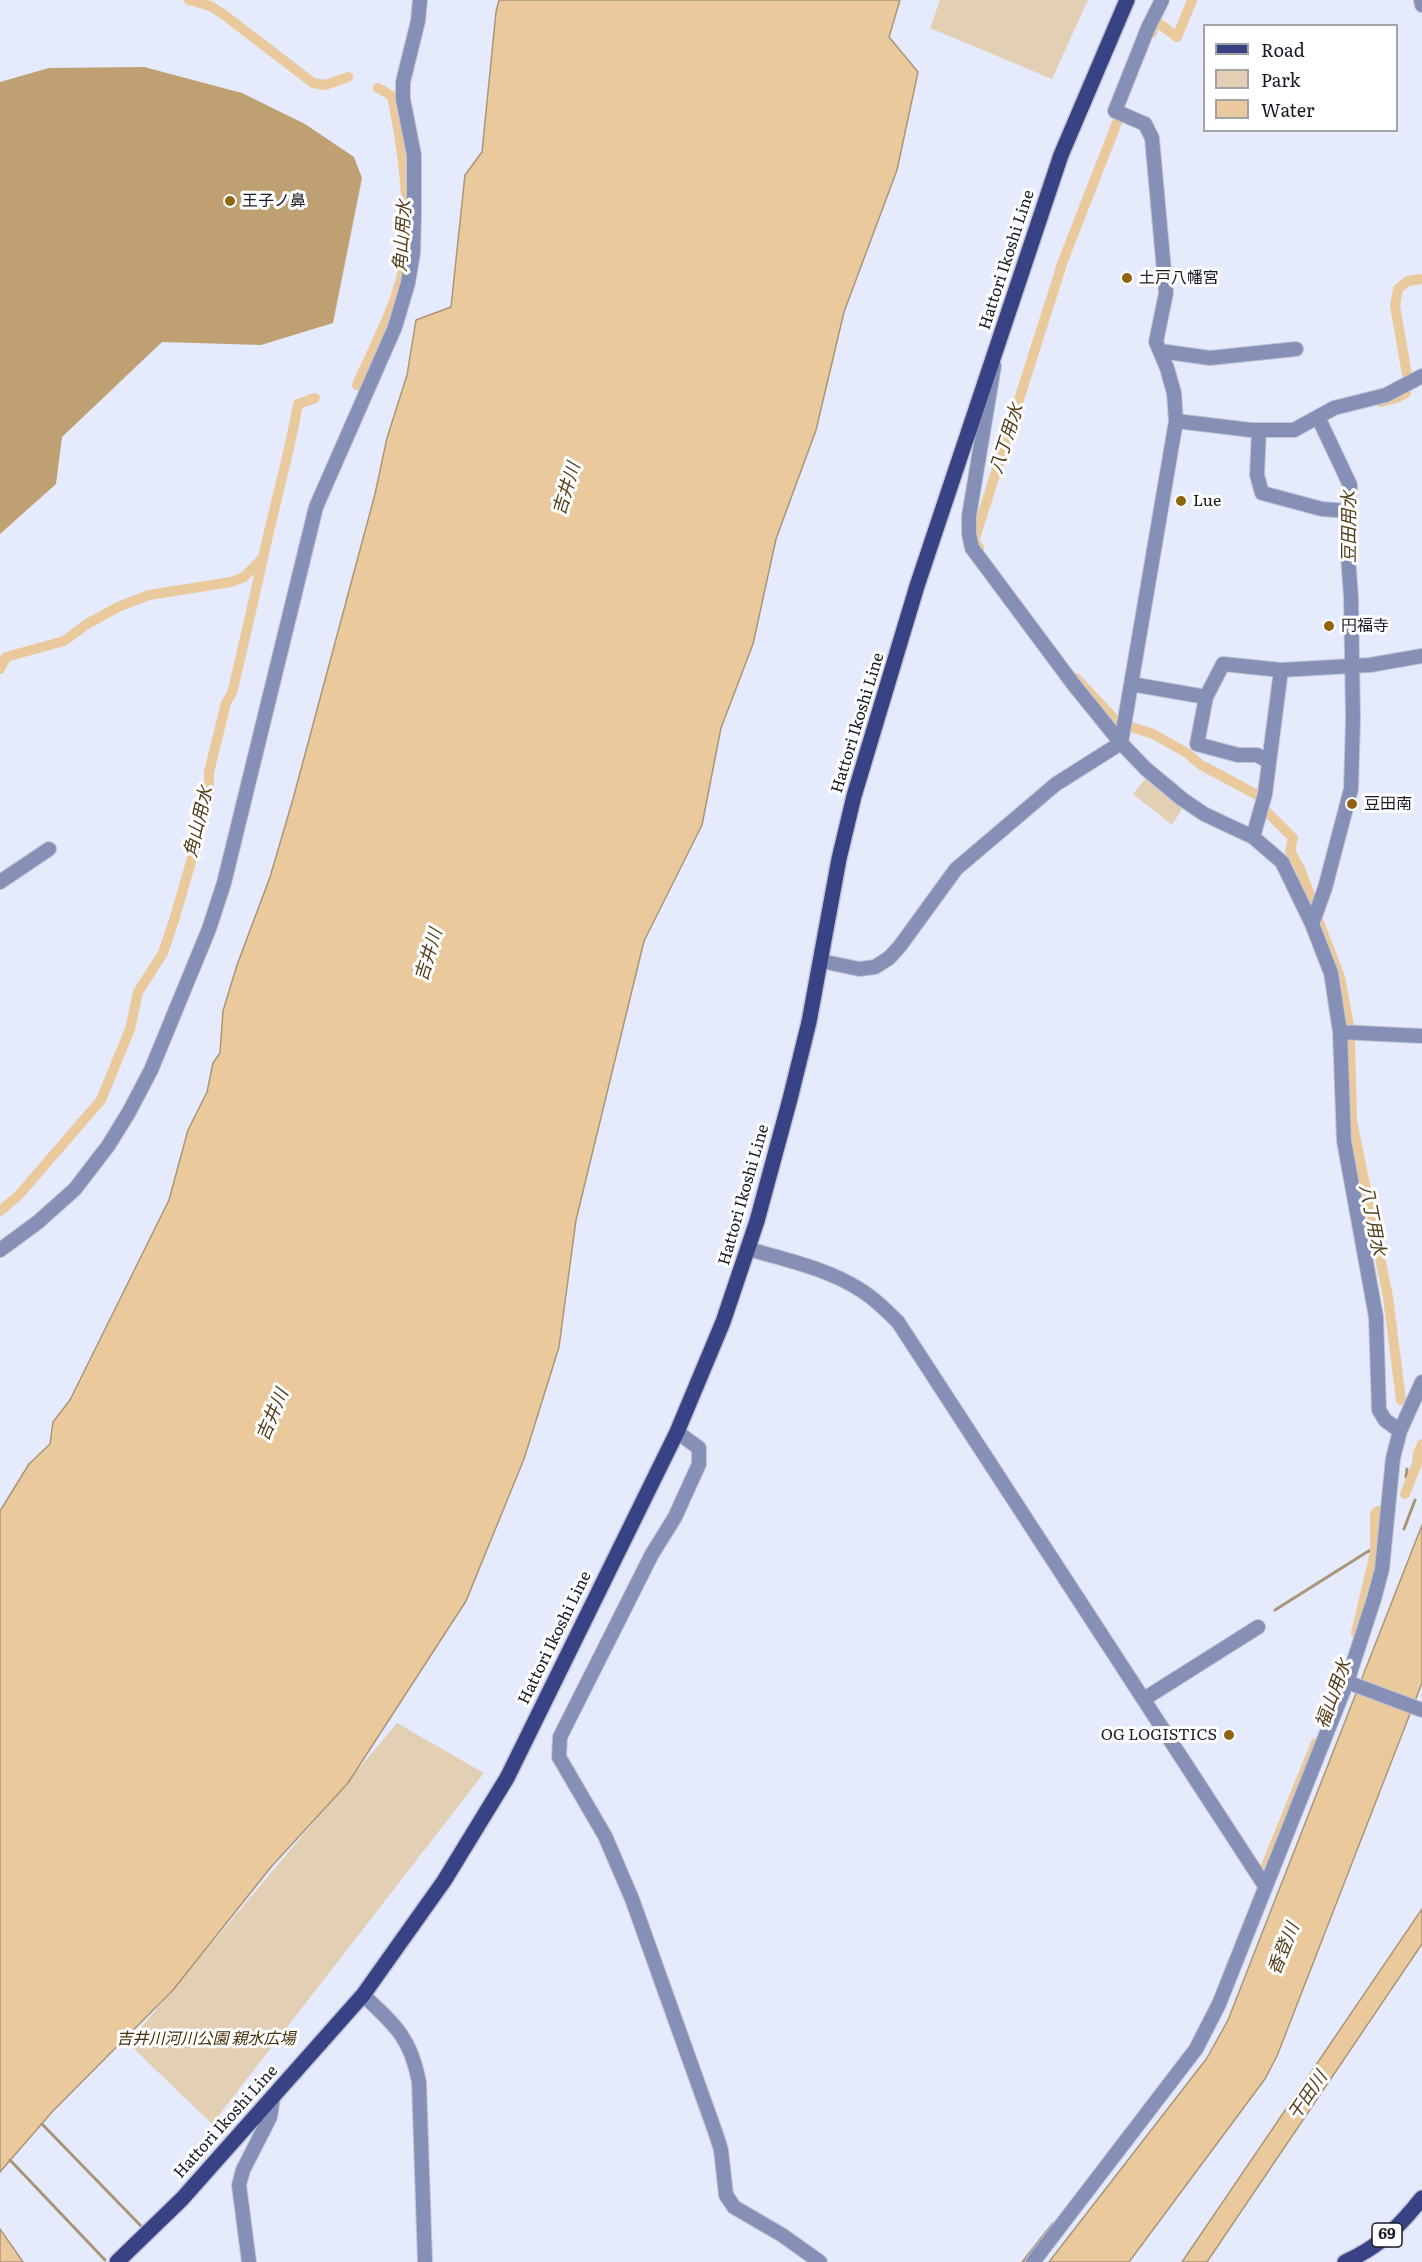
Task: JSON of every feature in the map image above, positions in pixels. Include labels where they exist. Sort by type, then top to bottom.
[{"type":"main road","name":"Hattori Ikoshi Line","points":[[117,2262],[182,2199],[363,1995],[444,1881],[507,1778],[677,1432],[723,1322],[749,1249],[790,1100],[854,795],[917,586],[1061,154],[1127,0]]},
{"type":"main road","name":"69","points":[[1344,2262],[1367,2252],[1402,2224],[1422,2198]]},
{"type":"street","points":[[0,1250],[75,1189],[108,1146],[151,1070],[209,929],[224,883],[316,507],[395,327],[408,283],[413,253],[414,155],[402,82],[418,21],[420,0]]},
{"type":"street","points":[[821,961],[859,969],[875,967],[889,958],[956,869],[1056,784],[1121,743],[1176,421],[1174,393],[1156,342],[1166,293],[1152,138],[1145,124],[1115,111],[1148,28],[1162,0]]},
{"type":"street","points":[[1421,0],[1422,5]]},
{"type":"street","points":[[1160,351],[1210,358],[1296,349]]},
{"type":"street","points":[[995,354],[994,375],[969,516],[972,548],[1074,685],[1121,743],[1146,768],[1204,814],[1253,837],[1282,862],[1312,924],[1330,973],[1340,1032],[1344,1141],[1376,1317],[1379,1410],[1385,1420],[1400,1431]]},
{"type":"street","points":[[1176,421],[1259,430],[1294,430],[1334,408],[1386,395],[1422,376]]},
{"type":"street","points":[[1312,924],[1325,888],[1351,789],[1353,667],[1347,543],[1350,485],[1318,417]]},
{"type":"street","points":[[1259,430],[1257,475],[1262,493],[1322,508],[1348,511]]},
{"type":"street","points":[[1268,761],[1257,755],[1238,755],[1197,744],[1206,697],[1223,664],[1281,670],[1353,667],[1422,656]]},
{"type":"street","points":[[1253,837],[1265,794],[1281,670]]},
{"type":"street","points":[[1131,684],[1206,697]]},
{"type":"street","points":[[0,882],[49,849]]},
{"type":"street","points":[[1340,1032],[1422,1036]]},
{"type":"street","points":[[749,1249],[830,1274],[859,1288],[898,1322],[1265,1886]]},
{"type":"street","points":[[1033,2262],[1196,2049],[1220,2004],[1265,1886],[1350,1683],[1382,1569],[1391,1467],[1400,1431],[1422,1382]]},
{"type":"street","points":[[677,1432],[699,1448],[699,1464],[675,1517],[652,1554],[560,1737],[559,1757],[605,1836],[641,1922],[716,2134],[721,2151],[726,2195],[734,2207],[782,2235],[820,2262]]},
{"type":"street","points":[[1144,1699],[1258,1627]]},
{"type":"street","points":[[1350,1683],[1419,1709]]},
{"type":"street","points":[[363,1995],[395,2025],[408,2044],[416,2063],[419,2082],[425,2262]]},
{"type":"street","points":[[249,2262],[239,2185],[243,2170],[270,2117],[273,2098]]},
{"type":"green space","points":[[940,0],[1088,0],[1052,79],[930,28]]},
{"type":"green space","points":[[1146,778],[1182,809],[1172,825],[1133,794]]},
{"type":"green space","name":"吉井川河川公園 親水広場","points":[[397,1723],[484,1773],[212,2124],[128,2043]]},
{"type":"shaded area","points":[[144,67],[242,93],[305,124],[354,157],[362,178],[333,323],[261,345],[162,342],[62,437],[56,484],[0,534],[0,82],[49,68]]},
{"type":"water","name":"吉井川","points":[[499,0],[900,0],[889,37],[918,72],[897,170],[844,312],[816,430],[776,539],[753,644],[721,728],[702,825],[644,941],[576,1220],[559,1347],[524,1459],[466,1601],[348,1783],[271,1867],[173,1990],[52,2112],[0,2172],[0,1511],[29,1464],[50,1444],[53,1422],[70,1400],[169,1200],[188,1130],[207,1092],[213,1063],[220,1053],[223,1011],[237,965],[270,877],[293,799],[375,494],[387,438],[407,375],[416,320],[451,307],[465,175],[482,152]]},
{"type":"water","name":"香登川","points":[[1422,1525],[1422,1683],[1277,2056],[1265,2079],[1129,2262],[1049,2262],[1207,2058],[1228,2020]]},
{"type":"water","name":"干田川","points":[[1422,1909],[1422,1944],[1207,2262],[1182,2262]]},
{"type":"water","points":[[0,2229],[23,2262],[0,2262]]},
{"type":"waterway","name":"角山用水","points":[[189,0],[210,6],[223,14],[313,83],[325,85],[348,77]]},
{"type":"waterway","name":"八丁用水","points":[[1152,33],[1156,21],[1177,37],[1192,0]]},
{"type":"waterway","name":"角山用水","points":[[357,385],[399,287],[407,231],[400,139],[392,96],[378,88]]},
{"type":"waterway","name":"八丁用水","points":[[979,548],[974,541],[1063,261],[1118,120]]},
{"type":"waterway","name":"豆田用水","points":[[1408,380],[1395,306],[1398,289],[1408,281],[1422,279]]},
{"type":"waterway","name":"豆田用水","points":[[1381,402],[1406,393]]},
{"type":"waterway","name":"角山用水","points":[[0,1211],[18,1196],[101,1100],[130,1029],[138,992],[163,953],[199,834],[209,792],[209,772],[226,703],[232,693],[298,404],[315,398]]},
{"type":"waterway","points":[[0,669],[6,657],[64,641],[87,624],[118,607],[149,595],[231,582],[244,577],[262,559]]},
{"type":"waterway","name":"八丁用水","points":[[1076,678],[1117,722]]},
{"type":"waterway","name":"八丁用水","points":[[1131,727],[1153,734],[1187,753],[1201,765],[1261,797]]},
{"type":"waterway","name":"八丁用水","points":[[1268,813],[1293,838],[1290,851],[1301,871],[1314,906]]},
{"type":"waterway","name":"八丁用水","points":[[1317,917],[1340,977],[1349,1026]]},
{"type":"waterway","name":"八丁用水","points":[[1350,1039],[1352,1121],[1388,1297],[1401,1400]]},
{"type":"waterway","name":"福山用水","points":[[1405,1494],[1422,1444]]},
{"type":"waterway","points":[[1407,1469],[1406,1477],[1408,1478]]},
{"type":"waterway","points":[[1404,1529],[1415,1500]]},
{"type":"waterway","name":"福山用水","points":[[1356,1633],[1375,1553],[1375,1514],[1378,1511]]},
{"type":"waterway","points":[[1275,1610],[1367,1552],[1379,1547]]},
{"type":"waterway","name":"福山用水","points":[[1264,1871],[1316,1743]]},
{"type":"waterway","points":[[42,2124],[142,2227]]},
{"type":"waterway","points":[[10,2160],[105,2260]]},
{"type":"waterway","points":[[1023,2262],[1053,2224]]},
{"type":"place","name":"王子ノ鼻","points":[[230,201]]},
{"type":"place","name":"土戸八幡宮","points":[[1127,278]]},
{"type":"place","name":"Lue","points":[[1181,501]]},
{"type":"place","name":"円福寺","points":[[1329,626]]},
{"type":"place","name":"豆田南","points":[[1352,804]]},
{"type":"place","name":"OG LOGISTICS","points":[[1229,1735]]}]
